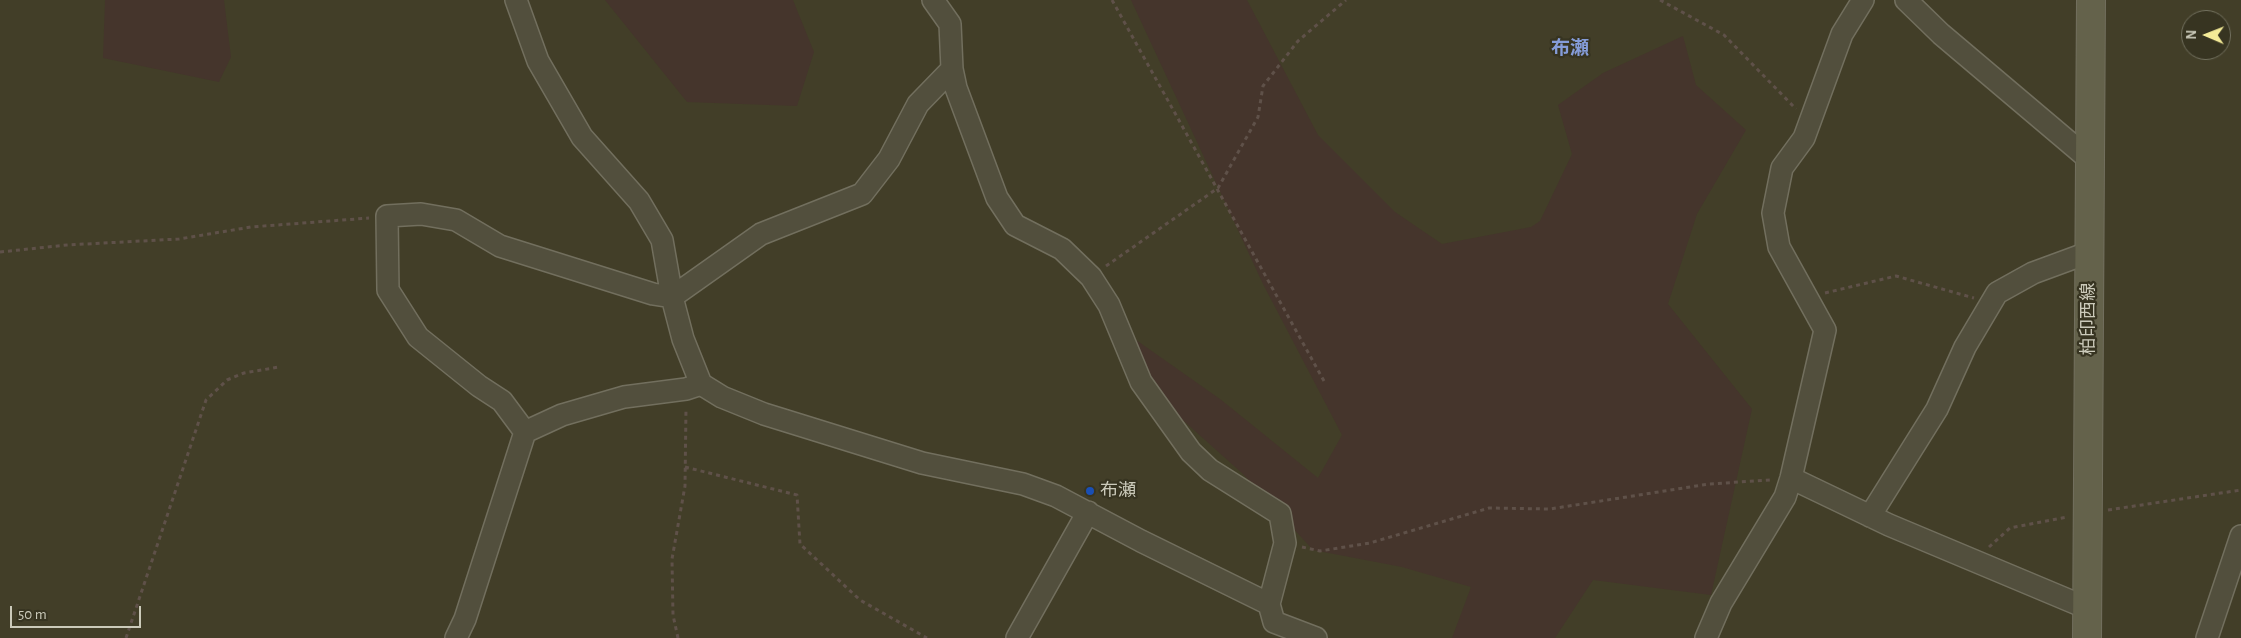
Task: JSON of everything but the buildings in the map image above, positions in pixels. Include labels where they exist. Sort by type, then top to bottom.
[{"type":"main road","name":"柏印西線","points":[[2087,638],[2092,0]]},
{"type":"street","points":[[516,0],[538,61],[582,137],[639,201],[662,240],[672,297],[693,387]]},
{"type":"street","points":[[933,0],[950,24],[952,69],[956,88],[997,198],[1015,225],[1062,249],[1091,277],[1109,306],[1141,382],[1191,452],[1210,470],[1280,514],[1285,543],[1272,621]]},
{"type":"street","points":[[1706,638],[1722,603],[1785,497],[1791,478],[1825,330],[1779,247],[1773,213],[1782,168],[1804,138],[1842,34],[1863,0]]},
{"type":"street","points":[[1906,0],[1942,34],[2090,160]]},
{"type":"street","points":[[525,432],[502,401],[479,386],[418,337],[388,290],[387,216],[421,214],[456,220],[500,246],[653,294],[672,297],[761,234],[862,194],[889,159],[918,104],[952,69]]},
{"type":"street","points":[[1870,516],[1937,409],[1966,347],[1997,293],[2034,274],[2090,252]]},
{"type":"street","points":[[456,638],[465,619],[525,432],[562,415],[624,397],[693,387],[764,414],[922,463],[1023,484],[1056,496],[1141,542],[1272,621],[1316,638]]},
{"type":"street","points":[[1791,478],[1870,516],[2087,608]]},
{"type":"street","points":[[1017,638],[1088,512]]},
{"type":"street","points":[[2207,638],[2241,536]]},
{"type":"path","points":[[1112,0],[1324,381]]},
{"type":"path","points":[[1091,277],[1218,188],[1258,117],[1263,86],[1298,41],[1346,0]]},
{"type":"path","points":[[1660,0],[1724,35],[1810,123]]},
{"type":"path","points":[[0,252],[67,245],[179,239],[251,227],[387,216]]},
{"type":"path","points":[[1807,297],[1896,276],[1991,303]]},
{"type":"path","points":[[126,638],[206,400],[227,380],[244,372],[279,367]]},
{"type":"path","points":[[678,638],[673,615],[672,559],[685,486],[693,387]]},
{"type":"path","points":[[686,467],[797,495],[800,544],[860,600],[927,638]]},
{"type":"path","points":[[1285,543],[1320,551],[1370,543],[1489,508],[1550,510],[1709,484],[1791,478]]},
{"type":"shaded area","points":[[105,0],[224,0],[231,57],[219,82],[103,58]]},
{"type":"shaded area","points":[[605,0],[793,0],[814,52],[797,106],[687,102]]},
{"type":"shaded area","points":[[1131,0],[1247,0],[1318,135],[1395,212],[1442,244],[1531,227],[1540,221],[1572,154],[1558,105],[1603,73],[1683,36],[1696,85],[1746,130],[1697,214],[1668,304],[1752,409],[1711,595],[1593,580],[1555,638],[1452,638],[1471,587],[1402,567],[1313,550],[1243,474],[1176,414],[1120,347],[1129,335],[1220,399],[1318,478],[1342,435],[1263,284]]},
{"type":"place","name":"布瀬","points":[[1090,491]]},
{"type":"district","name":"布瀬","points":[[1570,48]]}]
